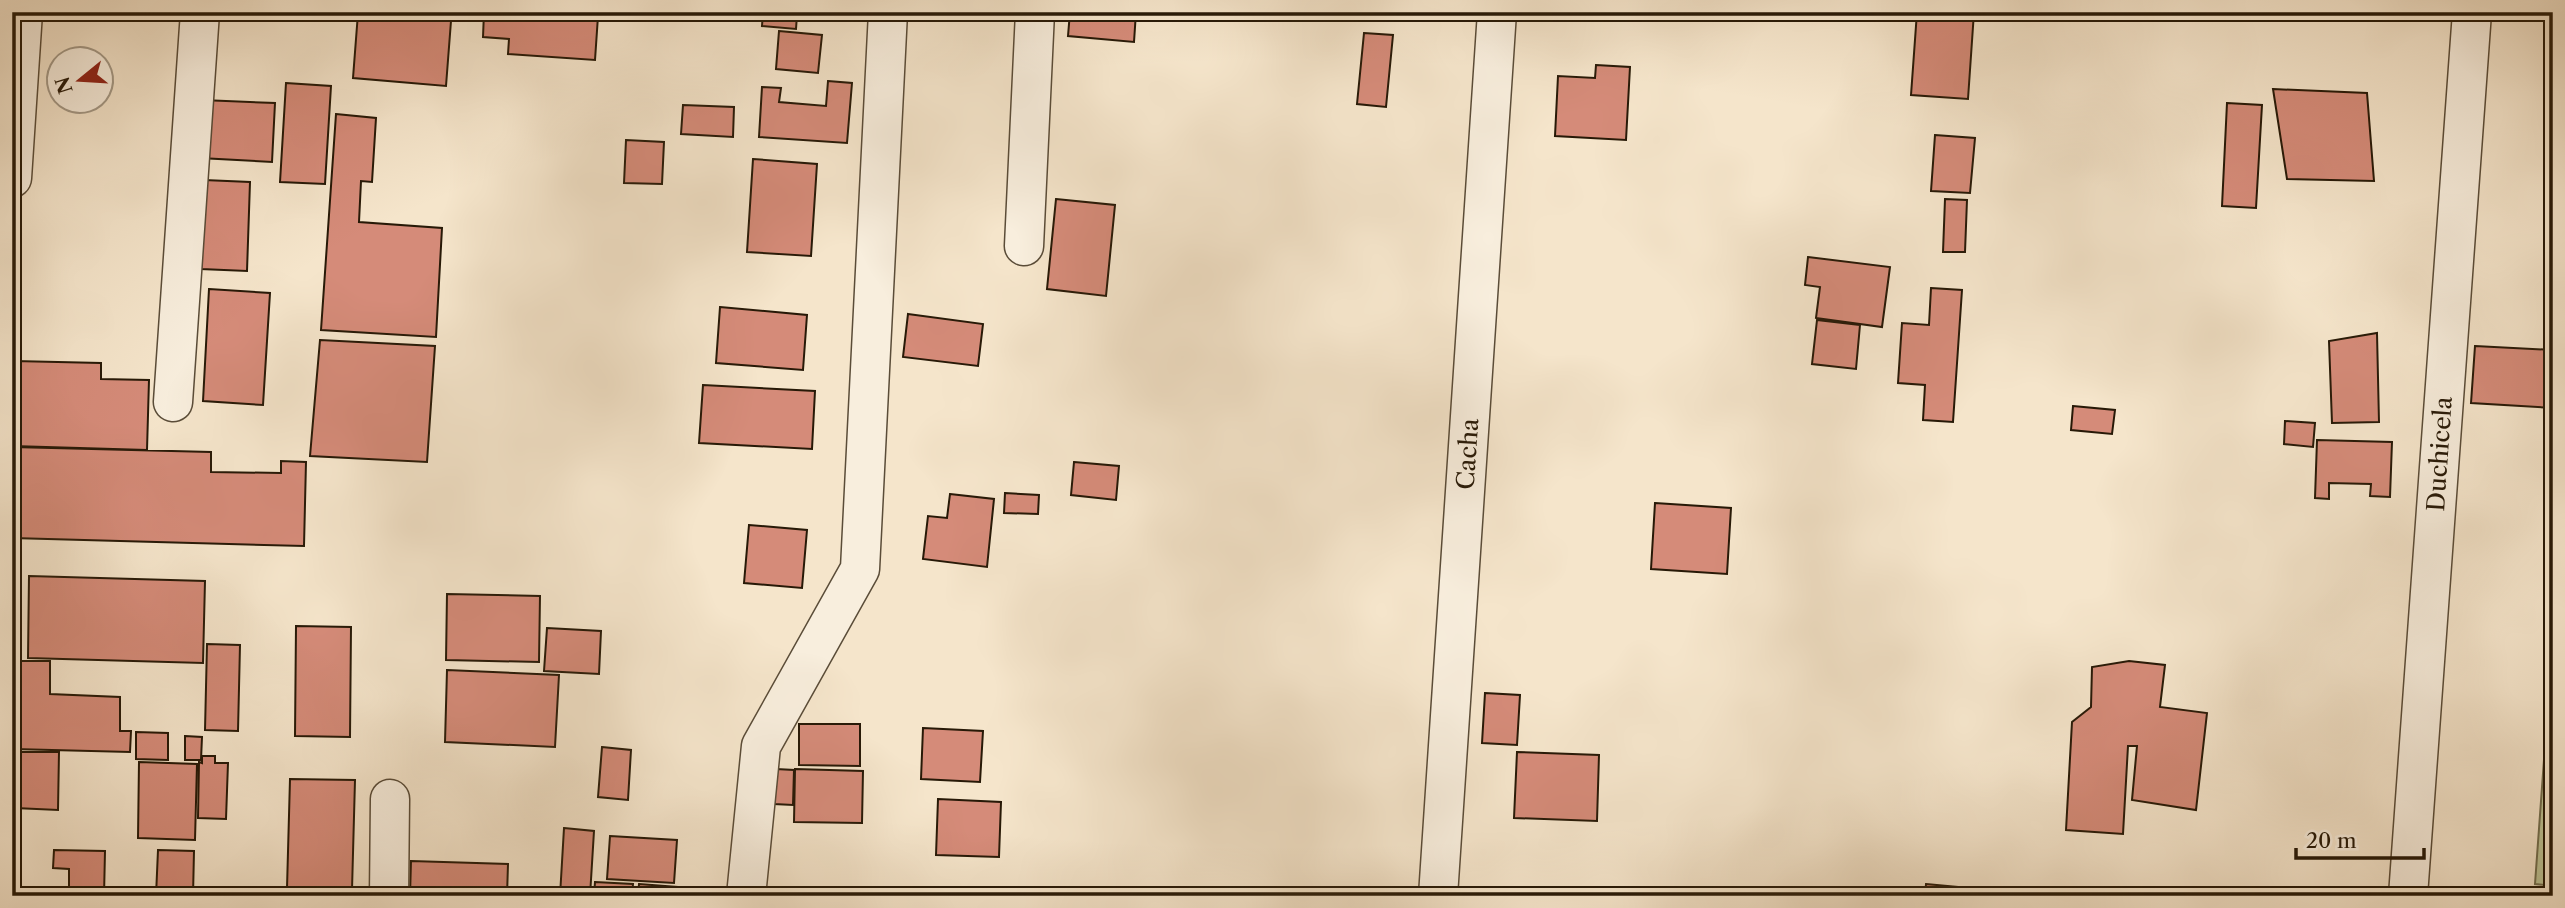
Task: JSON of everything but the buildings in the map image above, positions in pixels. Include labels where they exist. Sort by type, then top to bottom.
[{"type":"street","points":[[12,177],[23,12]]},
{"type":"street","points":[[173,402],[200,12]]},
{"type":"street","points":[[746,896],[761,746],[860,569],[888,12]]},
{"type":"street","points":[[1024,246],[1035,12]]},
{"type":"street","name":"Cacha","points":[[1438,896],[1497,12]]},
{"type":"street","name":"Duchicela","points":[[2408,896],[2472,12]]},
{"type":"street","points":[[389,896],[390,799]]},
{"type":"green space","points":[[2553,635],[2553,886],[2535,884]]}]
